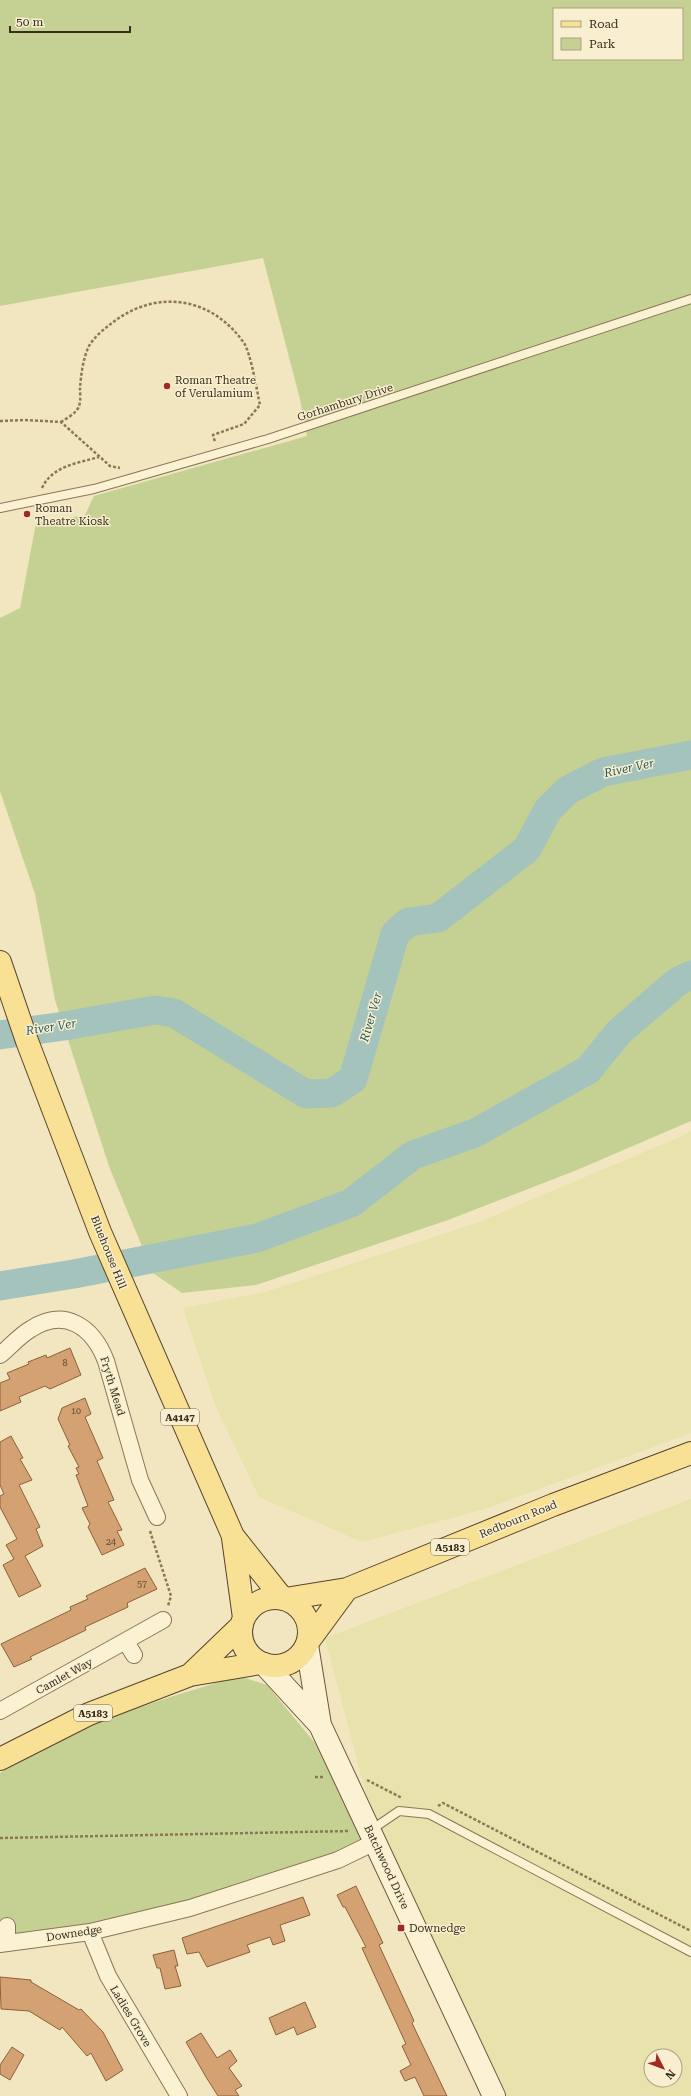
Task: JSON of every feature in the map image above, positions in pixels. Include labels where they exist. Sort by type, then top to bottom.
[{"type":"main road","name":"Bluehouse Hill","points":[[0,962],[24,1032],[100,1232],[127,1297],[233,1536],[284,1599]]},
{"type":"main road","name":"Redbourn Road","points":[[284,1599],[347,1589],[553,1505],[691,1453]]},
{"type":"main road","name":"Bluehouse Hill","points":[[233,1536],[243,1622]]},
{"type":"main road","points":[[307,1643],[308,1626],[302,1611],[295,1604],[284,1599],[271,1598],[260,1602],[251,1608],[243,1622],[242,1637],[245,1647],[252,1656],[262,1663],[274,1666],[289,1663],[302,1653],[307,1643],[347,1589]]},
{"type":"main road","name":"A5183","points":[[190,1675],[243,1622]]},
{"type":"main road","name":"A5183","points":[[0,1759],[89,1714],[190,1675],[262,1663]]},
{"type":"street","name":"Fryth Mead","points":[[0,1355],[30,1329],[45,1322],[57,1320],[70,1322],[81,1326],[92,1334],[100,1346],[106,1361],[140,1480],[153,1495],[157,1517]]},
{"type":"street","name":"Camlet Way","points":[[1,1709],[130,1649],[163,1620]]},
{"type":"street","name":"Batchwood Drive","points":[[307,1643],[320,1724],[494,2096]]},
{"type":"street","name":"Batchwood Drive","points":[[262,1663],[320,1724]]},
{"type":"street","name":"Downedge","points":[[4,1943],[90,1932],[190,1908],[256,1888],[338,1860],[373,1837]]},
{"type":"street","points":[[4,1943],[7,1926]]},
{"type":"street","name":"Ladies Grove","points":[[90,1932],[108,1976],[179,2096]]},
{"type":"lane","name":"Gorhambury Drive","points":[[0,508],[37,499],[94,489],[268,438],[691,299]]},
{"type":"lane","points":[[373,1837],[399,1811],[429,1814],[691,1952]]},
{"type":"path","points":[[0,421],[25,420],[61,422],[74,413],[79,407],[80,379],[85,357],[89,346],[103,330],[136,308],[151,303],[186,303],[197,305],[218,315],[246,345],[260,405],[244,424],[213,435]]},
{"type":"path","points":[[37,499],[46,480],[60,469],[99,457],[61,422]]},
{"type":"path","points":[[157,1517],[149,1529],[171,1596],[163,1620]]},
{"type":"path","points":[[345,1777],[360,1776],[429,1814],[443,1803],[691,1932]]},
{"type":"path","points":[[0,1838],[373,1837]]},
{"type":"shaded area","points":[[691,1131],[691,1433],[485,1509],[362,1542],[259,1497],[216,1407],[183,1308],[265,1292],[477,1223]]},
{"type":"shaded area","points":[[691,1499],[691,2096],[484,2096],[401,1928],[325,1638]]},
{"type":"green space","points":[[0,0],[691,0],[691,1121],[577,1170],[448,1220],[256,1285],[182,1293],[153,1273],[110,1169],[55,1000],[35,894],[0,791],[0,618],[20,608],[36,523],[85,515],[94,496],[307,436],[300,399],[263,258],[0,306]]},
{"type":"green space","points":[[239,1676],[267,1685],[352,1788],[366,1844],[190,1905],[0,1942],[0,1773],[46,1747],[94,1724],[148,1704]]},
{"type":"building","points":[[70,1348],[81,1375],[50,1389],[45,1386],[19,1397],[21,1402],[0,1411],[0,1383],[10,1379],[7,1373],[29,1364],[28,1362],[46,1355],[47,1358]]},
{"type":"building","points":[[85,1398],[91,1414],[85,1417],[103,1458],[97,1461],[114,1500],[108,1502],[122,1530],[117,1531],[124,1545],[102,1555],[88,1527],[90,1524],[82,1508],[88,1506],[76,1475],[79,1474],[76,1468],[79,1467],[68,1446],[70,1445],[58,1419],[62,1408]]},
{"type":"building","points":[[11,1436],[23,1458],[20,1459],[32,1480],[19,1485],[40,1527],[36,1529],[43,1546],[25,1556],[41,1586],[19,1597],[3,1565],[14,1559],[6,1545],[17,1539],[0,1507],[0,1496],[4,1494],[0,1485],[0,1442]]},
{"type":"building","points":[[145,1568],[157,1589],[127,1603],[128,1607],[85,1627],[86,1630],[30,1657],[32,1659],[14,1667],[1,1644],[71,1610],[70,1607],[88,1599],[86,1596]]},
{"type":"building","points":[[356,1886],[383,1943],[379,1945],[414,2021],[412,2023],[447,2096],[424,2096],[415,2077],[405,2081],[400,2071],[411,2065],[402,2046],[406,2044],[362,1948],[366,1947],[337,1895]]},
{"type":"building","points":[[303,1897],[310,1915],[280,1925],[285,1941],[273,1945],[270,1937],[247,1945],[250,1952],[207,1967],[199,1952],[187,1954],[182,1938]]},
{"type":"building","points":[[174,1950],[178,1966],[175,1966],[181,1986],[165,1989],[160,1968],[157,1968],[153,1955]]},
{"type":"building","points":[[0,1977],[31,1980],[31,1982],[79,2010],[81,2009],[103,2032],[123,2070],[106,2081],[91,2053],[87,2056],[62,2027],[60,2030],[29,2011],[1,2009]]},
{"type":"building","points":[[305,2002],[316,2027],[297,2035],[294,2027],[276,2035],[269,2018]]},
{"type":"building","points":[[201,2033],[217,2058],[230,2050],[237,2061],[229,2068],[242,2086],[235,2090],[239,2096],[218,2096],[206,2077],[186,2042]]},
{"type":"building","points":[[12,2047],[24,2055],[10,2080],[0,2074],[0,2065]]},
{"type":"waterway","name":"River Ver","points":[[0,1035],[64,1026],[155,1010],[174,1013],[306,1094],[332,1093],[353,1079],[395,934],[408,922],[438,918],[527,849],[547,811],[568,790],[603,772],[691,755]]},
{"type":"waterway","name":"River Ver","points":[[0,1286],[74,1274],[257,1238],[351,1203],[413,1155],[475,1133],[588,1070],[619,1032],[677,982],[691,975]]},
{"type":"place","name":"Roman Theatre of Verulamium","points":[[167,386]]},
{"type":"place","name":"Roman Theatre Kiosk","points":[[27,514]]},
{"type":"place","name":"Downedge","points":[[401,1928]]}]
